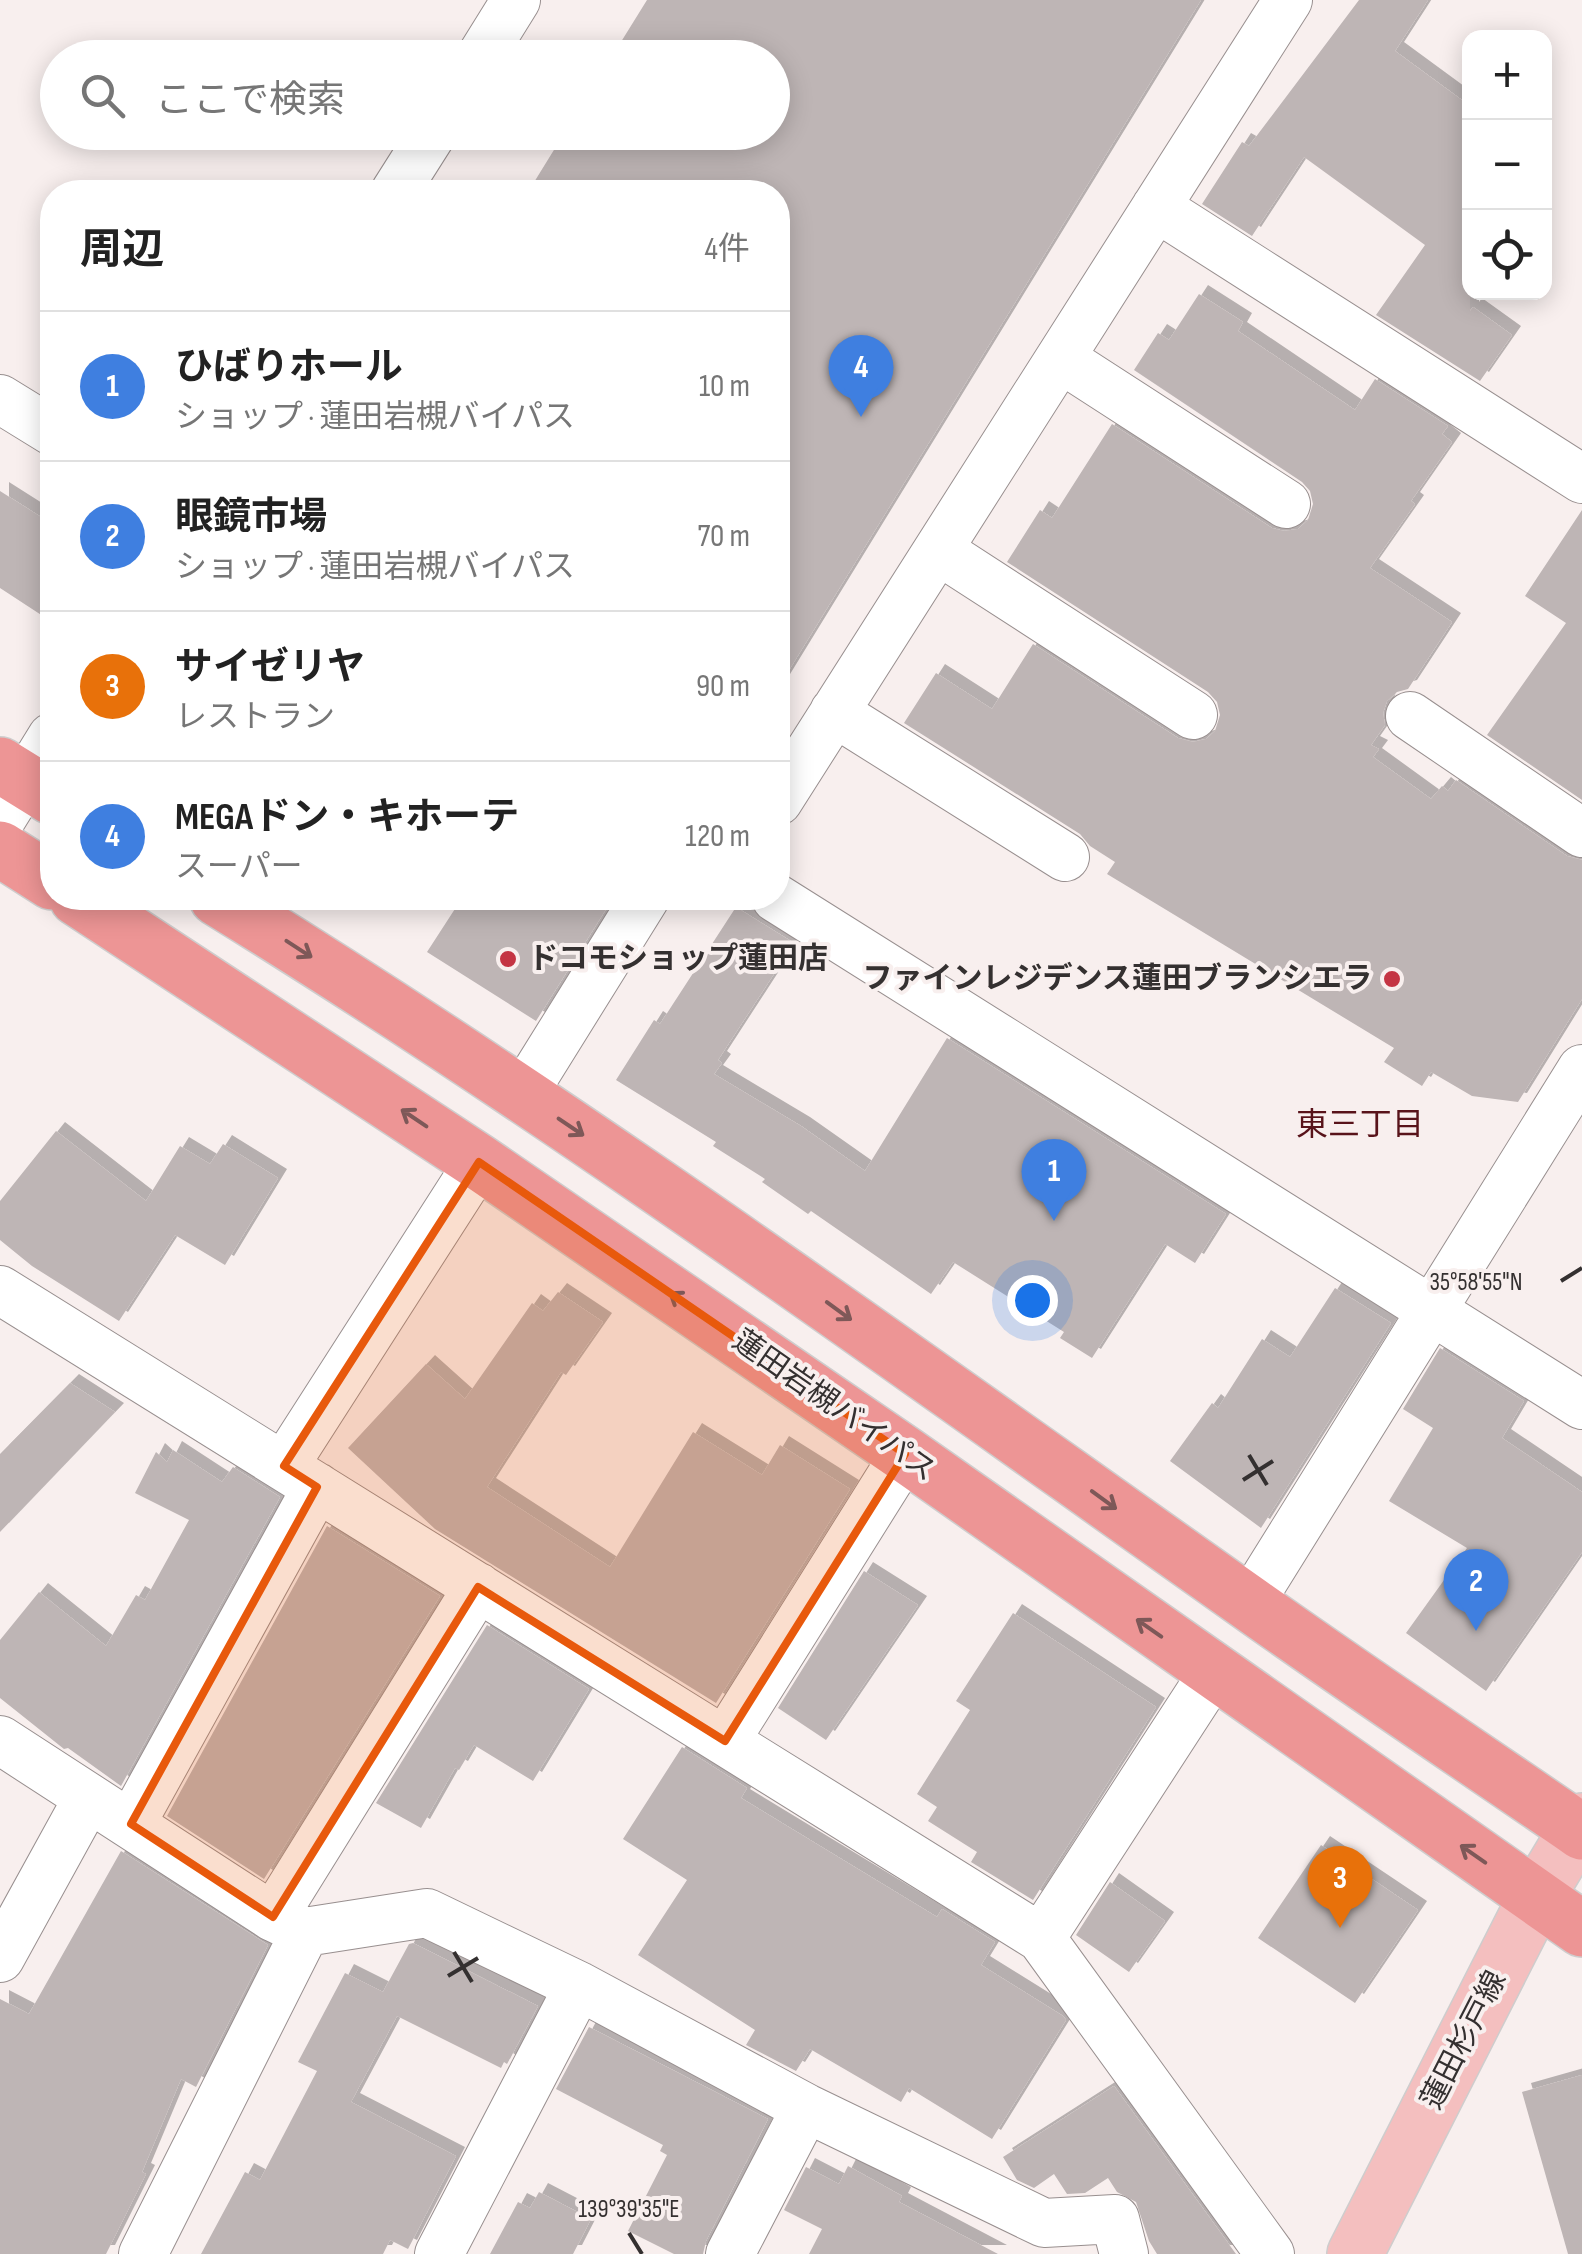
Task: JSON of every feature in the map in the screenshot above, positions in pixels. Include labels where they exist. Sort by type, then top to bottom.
[{"type":"highway","points":[[0,848],[40,874]]},
{"type":"highway","name":"蓮田岩槻バイパス","points":[[95,910],[479,1162],[905,1454],[1582,1929]]},
{"type":"highway","points":[[235,910],[523,1094],[788,1274],[1249,1604],[1580,1827]]},
{"type":"main road","name":"蓮田杉戸線","points":[[1355,2254],[1536,1898],[1580,1827]]},
{"type":"street","points":[[491,40],[516,0]]},
{"type":"street","points":[[790,782],[1288,0]]},
{"type":"street","points":[[403,180],[422,150]]},
{"type":"street","points":[[1156,207],[1582,479]]},
{"type":"street","points":[[1060,358],[1286,504]]},
{"type":"street","points":[[0,398],[40,424]]},
{"type":"street","points":[[938,550],[1193,715]]},
{"type":"street","points":[[834,712],[1065,857]]},
{"type":"street","points":[[1410,716],[1582,833]]},
{"type":"street","points":[[790,907],[1582,1405]]},
{"type":"street","points":[[523,1094],[638,910]]},
{"type":"street","points":[[1249,1604],[1582,1069]]},
{"type":"street","points":[[130,1824],[301,1477],[479,1162]]},
{"type":"street","points":[[0,1290],[1041,1938],[1270,2254]]},
{"type":"street","points":[[725,1741],[905,1454]]},
{"type":"street","points":[[143,2254],[289,1924],[478,1587]]},
{"type":"street","points":[[1041,1938],[1213,1673]]},
{"type":"street","points":[[0,1740],[289,1924],[427,1912],[579,1986],[806,2108],[1036,2239],[1115,2220],[1124,2254]]},
{"type":"street","points":[[0,1958],[88,1798]]},
{"type":"street","points":[[439,2254],[579,1986]]},
{"type":"street","points":[[730,2254],[806,2108]]},
{"type":"highlighted area","points":[[479,1162],[905,1454],[725,1741],[478,1587],[273,1917],[131,1824],[317,1487],[284,1466]]},
{"type":"building","points":[[647,0],[1201,0],[790,668],[790,180],[535,180],[554,150],[790,150],[790,40],[622,40]]},
{"type":"building","points":[[1359,0],[1428,0],[1395,51],[1462,100],[1462,300],[1470,300],[1470,311],[1473,307],[1512,335],[1480,381],[1376,315],[1425,245],[1304,157],[1252,236],[1202,204],[1242,142],[1249,146]]},
{"type":"building","points":[[1199,294],[1243,322],[1238,331],[1355,410],[1375,379],[1448,426],[1442,434],[1452,442],[1370,568],[1452,622],[1408,689],[1387,701],[1385,725],[1371,745],[1379,749],[1373,757],[1431,799],[1442,786],[1448,791],[1456,780],[1567,856],[1582,860],[1582,999],[1518,1102],[1472,1096],[1431,1072],[1422,1086],[1384,1062],[1394,1048],[1107,874],[1115,862],[1090,846],[1080,834],[904,723],[936,673],[992,709],[1033,644],[1178,738],[1193,742],[1206,739],[1215,731],[1220,715],[1217,702],[1208,692],[1007,562],[1040,510],[1052,518],[1112,424],[1272,528],[1298,529],[1308,520],[1313,504],[1310,491],[1302,482],[1134,370],[1158,333],[1169,340]]},
{"type":"building","points":[[0,491],[40,516],[40,614],[0,588]]},
{"type":"building","points":[[1582,510],[1582,800],[1487,735],[1566,623],[1525,596]]},
{"type":"building","points":[[454,910],[605,910],[536,1021],[427,952]]},
{"type":"building","points":[[734,910],[741,910],[794,943],[718,1060],[722,1063],[714,1074],[801,1126],[865,1171],[947,1038],[1226,1214],[1195,1263],[1165,1244],[1092,1358],[1060,1338],[1064,1332],[953,1262],[931,1294],[762,1182],[765,1179],[713,1146],[716,1142],[616,1080],[654,1020],[660,1024]]},
{"type":"building","points":[[56,1131],[146,1201],[180,1146],[210,1164],[223,1144],[278,1178],[225,1265],[175,1235],[119,1321],[32,1266],[0,1240],[0,1201]]},
{"type":"building","points":[[1335,1288],[1391,1323],[1261,1528],[1170,1461],[1212,1403],[1218,1408],[1262,1339],[1290,1357]]},
{"type":"building","points":[[558,1292],[603,1322],[566,1375],[561,1372],[487,1487],[610,1567],[693,1432],[762,1475],[780,1445],[850,1489],[716,1703],[435,1529],[348,1448],[426,1364],[465,1399],[532,1303],[543,1311]]},
{"type":"building","points":[[1440,1348],[1524,1401],[1502,1438],[1582,1492],[1582,1552],[1486,1691],[1406,1633],[1467,1548],[1389,1501],[1433,1428],[1403,1409]]},
{"type":"building","points":[[70,1383],[115,1412],[0,1532],[0,1454]]},
{"type":"building","points":[[173,1450],[222,1482],[233,1467],[280,1497],[121,1786],[68,1748],[64,1749],[0,1698],[0,1640],[39,1592],[106,1646],[136,1595],[145,1600],[189,1520],[135,1493],[156,1452],[167,1462]]},
{"type":"building","points":[[327,1526],[440,1596],[264,1879],[167,1816]]},
{"type":"building","points":[[864,1571],[918,1605],[826,1740],[778,1708]]},
{"type":"building","points":[[1013,1613],[1156,1707],[1033,1900],[971,1862],[977,1852],[928,1821],[937,1807],[917,1794],[970,1710],[956,1701]]},
{"type":"building","points":[[487,1625],[589,1689],[533,1781],[474,1745],[459,1770],[455,1768],[421,1828],[376,1803]]},
{"type":"building","points":[[682,1747],[747,1788],[741,1798],[937,1917],[942,1909],[995,1942],[981,1965],[1063,2016],[1066,2020],[992,2139],[909,2088],[901,2102],[810,2049],[796,2071],[746,2045],[755,2030],[638,1955],[687,1880],[623,1839]]},
{"type":"building","points":[[1321,1845],[1418,1910],[1355,2003],[1258,1938]]},
{"type":"building","points":[[121,1851],[268,1945],[196,2087],[181,2079],[142,2172],[146,2174],[106,2254],[0,2254],[0,1999],[29,2014]]},
{"type":"building","points":[[1110,1882],[1165,1921],[1129,1972],[1076,1935]]},
{"type":"building","points":[[413,1943],[538,2006],[507,2064],[504,2062],[501,2068],[397,2016],[351,2102],[456,2156],[408,2249],[390,2240],[383,2254],[201,2254],[245,2172],[260,2180],[317,2071],[298,2062],[345,1973],[383,1992]]},
{"type":"building","points":[[589,2027],[768,2119],[703,2254],[674,2254],[628,2231],[667,2155],[660,2151],[663,2145],[556,2089]]},
{"type":"building","points":[[1582,2075],[1582,2254],[1568,2254],[1522,2092]]},
{"type":"building","points":[[1114,2086],[1236,2254],[1157,2254],[1136,2202],[1117,2192],[1108,2178],[1085,2193],[1067,2194],[1054,2174],[1034,2188],[1017,2180],[1003,2157]]},
{"type":"building","points":[[848,2166],[902,2196],[899,2202],[998,2254],[809,2254],[822,2229],[784,2210],[806,2167],[839,2184]]},
{"type":"building","points":[[539,2192],[591,2219],[573,2254],[490,2254],[518,2202],[530,2208]]},
{"type":"place","name":"MEGAドン・キホーテ","points":[[861,417]]},
{"type":"place","name":"ドコモショップ蓮田店","points":[[508,959]]},
{"type":"place","name":"ファインレジデンス蓮田ブランシエラ","points":[[1392,979]]},
{"type":"place","name":"ひばりホール","points":[[1054,1221]]},
{"type":"place","name":"眼鏡市場","points":[[1476,1631]]},
{"type":"place","name":"サイゼリヤ","points":[[1340,1928]]},
{"type":"district","name":"東三丁目","points":[[1360,1125]]}]
